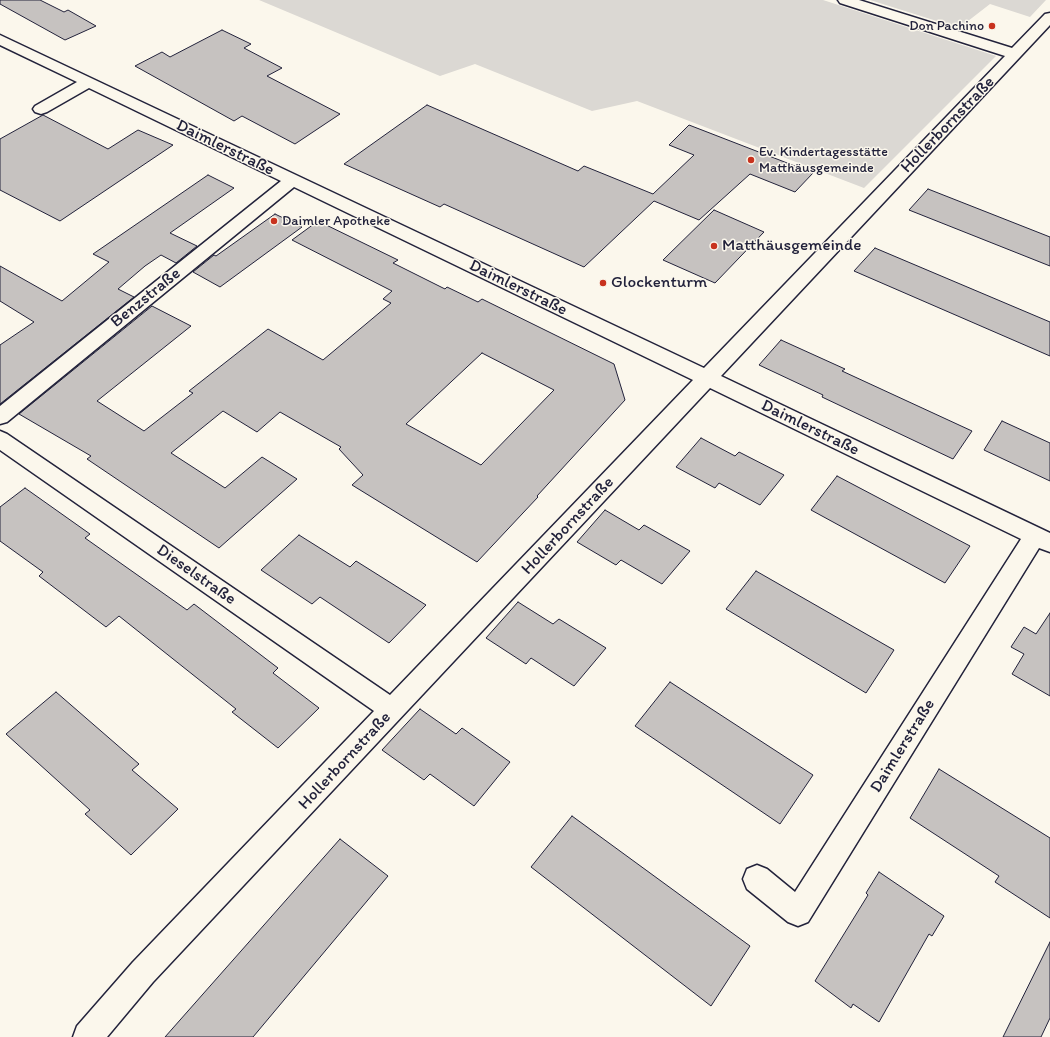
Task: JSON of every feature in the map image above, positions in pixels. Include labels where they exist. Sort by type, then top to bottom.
[{"type":"street","points":[[845,0],[1015,54]]},
{"type":"street","name":"Hollerbornstraße","points":[[88,1037],[143,972],[1050,17]]},
{"type":"street","name":"Daimlerstraße","points":[[0,40],[1043,539],[798,912],[757,880]]},
{"type":"street","points":[[42,109],[88,82]]},
{"type":"street","name":"Benzstraße","points":[[0,417],[292,180]]},
{"type":"street","name":"Dieselstraße","points":[[0,439],[392,710]]},
{"type":"shaded area","points":[[259,0],[823,0],[996,56],[864,188],[637,101],[592,111],[475,64],[440,76]]},
{"type":"shaded area","points":[[870,0],[1046,0],[1030,17],[990,4],[959,28]]},
{"type":"building","points":[[0,0],[40,0],[64,12],[68,10],[96,26],[65,40],[0,4]]},
{"type":"building","points":[[222,30],[251,44],[244,48],[282,68],[267,76],[340,114],[295,144],[242,116],[234,121],[135,66],[162,52],[170,57]]},
{"type":"building","points":[[427,105],[578,171],[584,166],[653,194],[694,155],[669,145],[689,125],[813,173],[795,192],[750,174],[699,220],[654,201],[584,267],[444,204],[440,207],[344,164]]},
{"type":"building","points":[[43,115],[108,149],[138,130],[173,145],[60,221],[0,190],[0,139]]},
{"type":"building","points":[[208,175],[234,188],[170,233],[197,246],[176,263],[161,255],[145,266],[118,289],[134,297],[0,404],[0,345],[34,322],[0,301],[0,266],[62,301],[109,262],[93,254]]},
{"type":"building","points":[[928,189],[1050,237],[1050,266],[909,210]]},
{"type":"building","name":"Matthäusgemeinde","points":[[714,210],[764,232],[715,283],[663,260]]},
{"type":"building","points":[[275,214],[302,227],[220,287],[193,272],[214,255],[216,256]]},
{"type":"building","points":[[318,221],[398,260],[393,263],[445,289],[447,287],[478,302],[482,299],[614,364],[625,400],[477,562],[352,485],[363,475],[339,449],[341,447],[280,412],[257,432],[223,411],[171,453],[225,488],[262,457],[297,479],[219,548],[87,459],[91,456],[19,414],[152,306],[191,326],[97,401],[144,431],[193,393],[189,391],[268,329],[323,360],[391,303],[383,299],[392,291],[292,240]],"holes":[[[482,353],[554,390],[481,465],[406,424]]]},
{"type":"building","points":[[875,248],[1050,322],[1050,356],[854,271]]},
{"type":"building","points":[[781,340],[845,369],[842,371],[972,431],[953,459],[822,397],[823,395],[759,365]]},
{"type":"building","points":[[1002,421],[1050,443],[1050,481],[984,450]]},
{"type":"building","points":[[701,438],[735,456],[739,452],[784,475],[760,505],[719,483],[715,488],[676,467]]},
{"type":"building","points":[[837,476],[970,546],[945,583],[811,510]]},
{"type":"building","points":[[25,488],[90,534],[85,538],[187,610],[194,604],[278,668],[273,673],[319,708],[278,748],[232,712],[236,709],[119,616],[106,627],[39,576],[43,572],[0,541],[0,507]]},
{"type":"building","points":[[605,510],[639,530],[644,525],[690,551],[662,584],[621,560],[616,565],[577,542]]},
{"type":"building","points":[[299,535],[350,567],[356,561],[426,605],[389,643],[320,597],[312,604],[261,570]]},
{"type":"building","points":[[756,571],[894,650],[866,693],[726,609]]},
{"type":"building","points":[[518,602],[553,624],[559,619],[606,648],[574,686],[531,658],[526,664],[486,638]]},
{"type":"building","points":[[1050,613],[1050,696],[1012,674],[1024,654],[1011,647],[1024,627],[1036,634]]},
{"type":"building","points":[[670,682],[813,775],[780,824],[635,726]]},
{"type":"building","points":[[56,692],[139,764],[132,770],[178,809],[131,855],[85,814],[90,810],[6,734]]},
{"type":"building","points":[[420,709],[456,734],[462,728],[510,762],[474,806],[430,774],[424,780],[382,750]]},
{"type":"building","points":[[939,769],[1050,838],[1050,918],[995,882],[999,876],[910,818]]},
{"type":"building","points":[[572,816],[750,946],[711,1006],[531,867]]},
{"type":"building","points":[[340,839],[388,876],[253,1037],[165,1037]]},
{"type":"building","points":[[879,872],[944,916],[932,936],[929,934],[879,1022],[853,1004],[851,1008],[815,981],[868,895],[866,893]]},
{"type":"building","points":[[1050,942],[1050,1018],[1041,1037],[1003,1037]]},
{"type":"place","name":"Don Pachino","points":[[992,26]]},
{"type":"place","name":"Ev. Kindertagesstätte Matthäusgemeinde","points":[[751,160]]},
{"type":"place","name":"Daimler Apotheke","points":[[274,221]]},
{"type":"place","name":"Matthäusgemeinde","points":[[714,246]]},
{"type":"place","name":"Glockenturm","points":[[603,283]]}]
